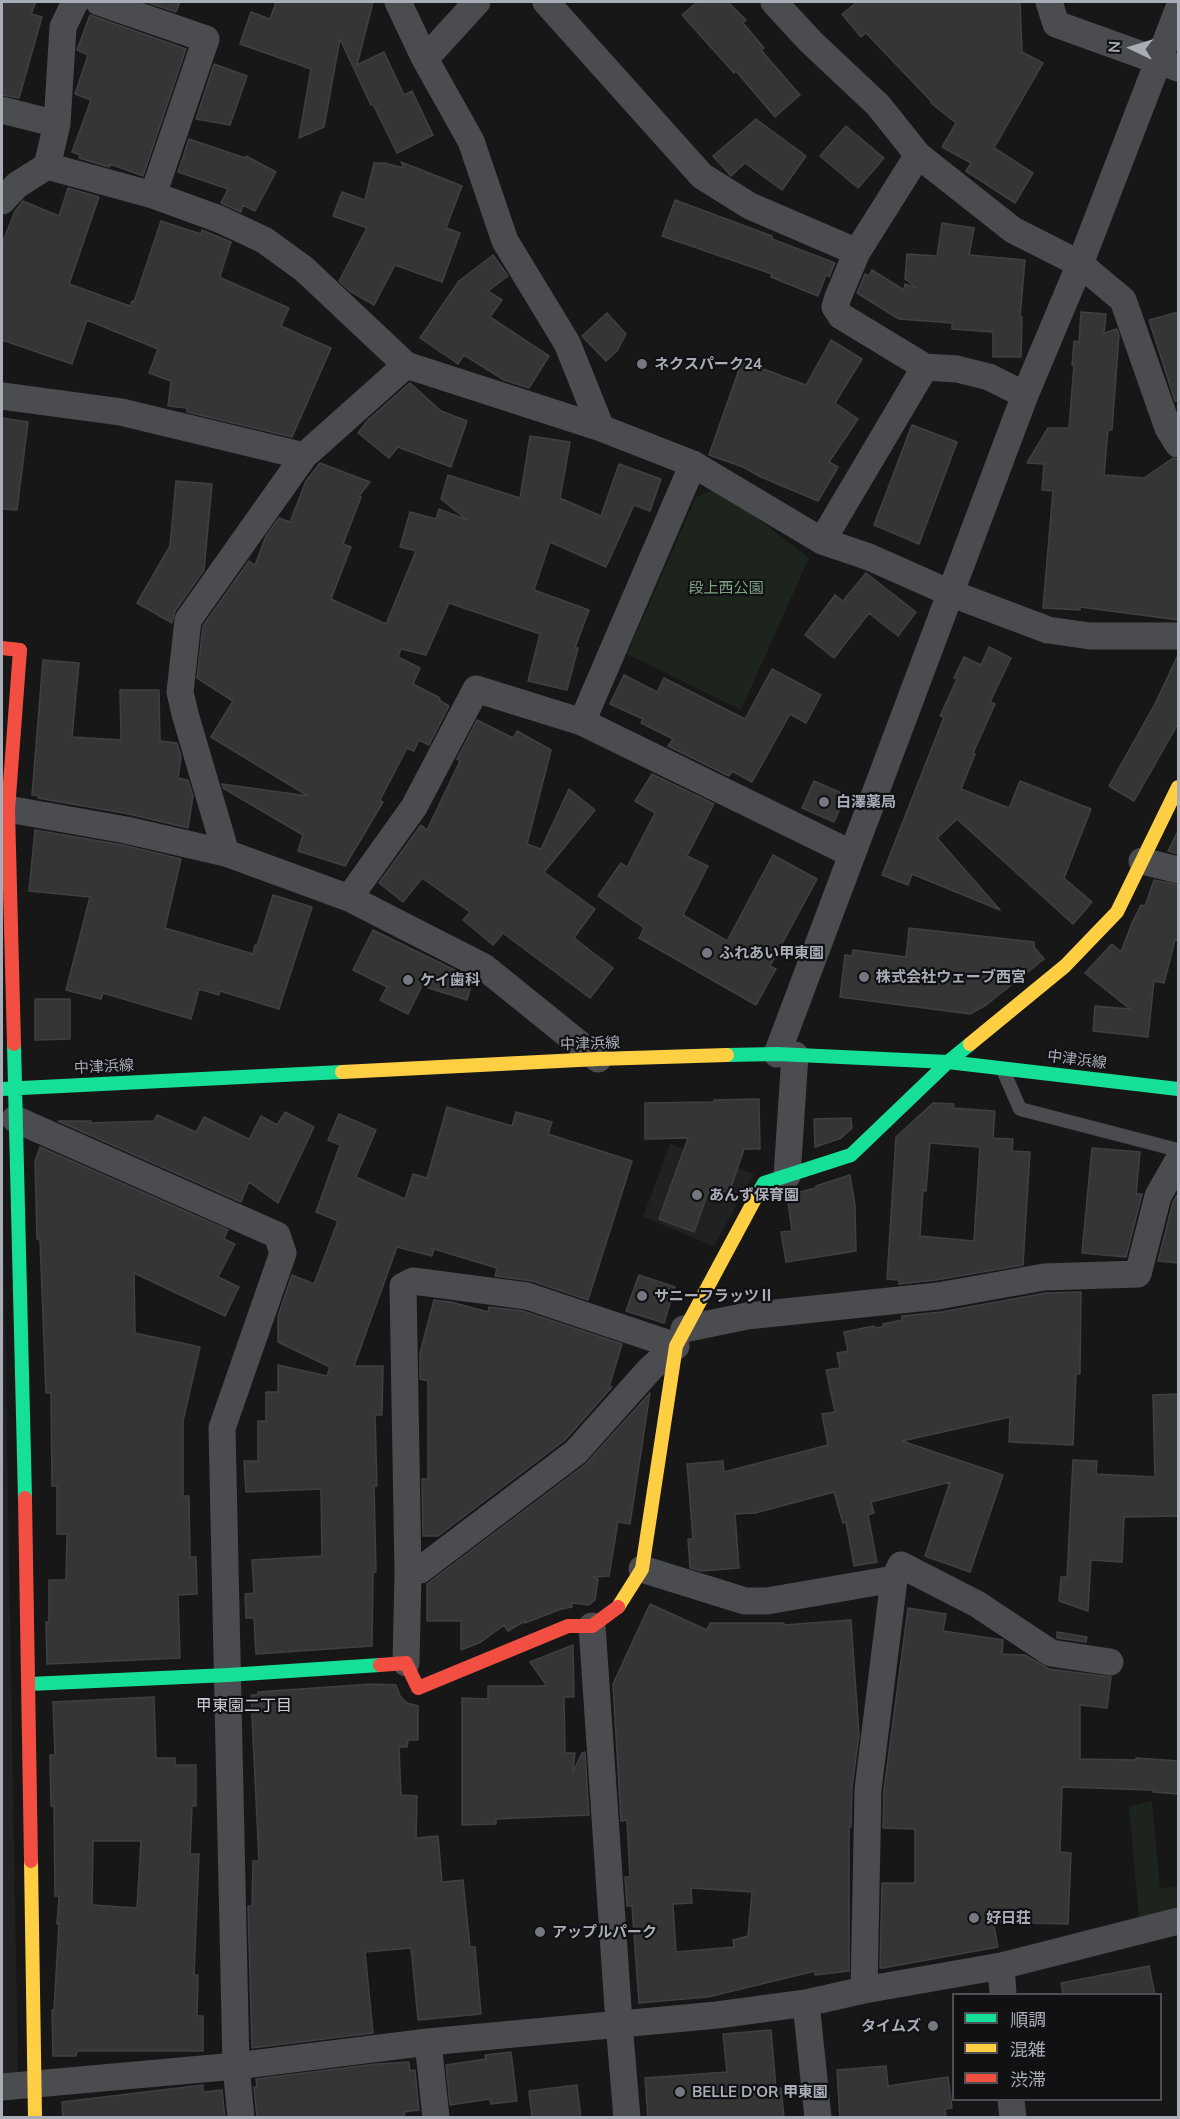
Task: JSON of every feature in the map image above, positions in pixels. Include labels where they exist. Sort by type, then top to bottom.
[{"type":"street","points":[[2,201],[17,185],[47,166],[57,124],[63,27],[75,2]]},
{"type":"street","points":[[99,2],[206,39],[153,195]]},
{"type":"street","points":[[398,2],[425,59],[471,141],[505,241],[567,343],[601,428]]},
{"type":"street","points":[[425,59],[477,2]]},
{"type":"street","points":[[546,2],[702,176],[750,206],[857,252]]},
{"type":"street","points":[[774,2],[811,42],[878,105],[918,155],[1013,230],[1080,264],[1123,300],[1168,428],[1179,444]]},
{"type":"street","points":[[1049,2],[1056,24],[1169,64]]},
{"type":"street","points":[[787,1176],[786,1055],[852,854],[1025,395],[1080,264],[1169,64],[1179,10]]},
{"type":"street","points":[[2,110],[57,124]]},
{"type":"street","points":[[918,155],[857,252],[835,308],[841,316],[925,367],[957,369],[989,377],[1025,395]]},
{"type":"street","points":[[47,166],[153,195],[219,219],[264,240],[304,269],[406,365],[601,428],[693,464],[822,541],[869,557],[950,593],[1048,630],[1090,636],[1179,636]]},
{"type":"street","points":[[226,853],[180,692],[188,620],[304,456],[406,365]]},
{"type":"street","points":[[822,541],[925,367]]},
{"type":"street","points":[[2,396],[121,412],[304,456]]},
{"type":"street","points":[[582,722],[693,464]]},
{"type":"street","points":[[2,648],[20,650],[4,809],[9,1088],[15,1119],[29,1684],[34,2118]]},
{"type":"street","points":[[349,898],[414,807],[476,689],[582,722],[852,854]]},
{"type":"street","points":[[408,1573],[420,1570],[576,1452],[680,1337],[764,1183],[851,1155],[948,1062],[1065,966],[1117,912],[1179,787]]},
{"type":"street","points":[[4,809],[126,830],[226,853],[349,898],[484,967],[598,1059]]},
{"type":"street","points":[[1142,861],[1179,870]]},
{"type":"street","name":"中津浜線","points":[[9,1088],[598,1059],[786,1055],[948,1062],[1179,1089]]},
{"type":"street","points":[[15,1119],[277,1235],[283,1253],[222,1428],[237,2066],[241,2118]]},
{"type":"street","points":[[680,1337],[642,1569],[620,1605],[592,1626],[568,1626],[418,1688],[406,1663],[408,1573],[403,1286],[413,1281],[527,1296],[680,1337],[747,1316],[938,1296],[1044,1277],[1138,1274],[1158,1196],[1179,1161]]},
{"type":"street","points":[[864,1990],[868,1789],[894,1579],[900,1565],[977,1604],[1051,1653],[1110,1662]]},
{"type":"street","points":[[642,1569],[745,1602],[767,1601],[894,1579]]},
{"type":"street","points":[[592,1626],[627,2118]]},
{"type":"street","points":[[29,1684],[228,1675],[406,1663]]},
{"type":"street","points":[[2,2087],[237,2066],[428,2042],[717,2015],[806,2003],[864,1990],[1001,1966],[1179,1921]]},
{"type":"street","points":[[1001,1966],[1003,1993]]},
{"type":"street","points":[[806,2003],[818,2118]]},
{"type":"street","points":[[428,2042],[436,2118]]},
{"type":"street","points":[[1011,2101],[1013,2118]]},
{"type":"lane","points":[[1003,1068],[1020,1109],[1179,1150]]},
{"type":"shaded area","name":"あんず保育園","points":[[670,1144],[754,1174],[714,1246],[643,1217]]},
{"type":"shaded area","points":[[2,1155],[18,2074],[2,2075]]},
{"type":"green space","name":"段上西公園","points":[[718,488],[809,558],[741,710],[627,654],[696,497]]},
{"type":"green space","points":[[1152,1801],[1160,1888],[1178,1886],[1178,1911],[1139,1920],[1129,1806]]},
{"type":"building","points":[[2,2],[36,2],[31,14],[42,17],[19,98],[2,95]]},
{"type":"building","points":[[146,2],[180,2],[176,12]]},
{"type":"building","points":[[276,2],[373,2],[357,65],[384,52],[404,95],[412,91],[433,135],[397,153],[340,39],[324,127],[299,138],[311,69],[240,44],[251,12],[270,19]]},
{"type":"building","points":[[697,2],[728,2],[746,20],[743,23],[764,48],[761,50],[800,95],[775,117],[736,71],[734,73],[682,15]]},
{"type":"building","points":[[857,2],[1020,2],[1022,52],[1043,63],[994,148],[1033,173],[1015,203],[966,171],[971,163],[942,147],[956,123],[931,103],[866,33],[861,37],[842,14]]},
{"type":"building","points":[[90,15],[186,49],[143,176],[110,164],[109,167],[79,158],[80,155],[72,152],[91,100],[75,94],[88,55],[77,50]]},
{"type":"building","points":[[214,64],[247,76],[230,125],[196,119]]},
{"type":"building","points":[[756,119],[806,156],[782,190],[745,163],[731,176],[713,156]]},
{"type":"building","points":[[846,126],[884,158],[858,188],[820,156]]},
{"type":"building","points":[[189,139],[245,158],[246,156],[276,172],[255,211],[243,205],[241,212],[221,203],[228,189],[178,172]]},
{"type":"building","points":[[401,162],[462,186],[446,228],[460,233],[442,282],[395,265],[374,305],[350,291],[339,281],[367,228],[333,216],[342,192],[365,200],[374,163],[404,168]]},
{"type":"building","points":[[68,188],[99,197],[69,284],[130,306],[132,301],[134,302],[161,221],[201,234],[202,230],[231,242],[221,278],[289,308],[281,326],[331,348],[292,437],[187,412],[187,408],[168,406],[171,381],[149,373],[158,349],[87,320],[72,364],[2,340],[2,244],[15,211],[23,201],[59,216]]},
{"type":"building","points":[[675,200],[772,236],[772,239],[835,263],[829,277],[826,275],[818,296],[771,277],[772,274],[662,236]]},
{"type":"building","points":[[942,223],[974,228],[969,255],[1025,260],[1020,317],[1022,317],[1021,357],[993,357],[993,332],[952,329],[952,323],[899,319],[857,293],[865,274],[869,276],[872,270],[904,290],[905,284],[917,288],[905,279],[907,254],[937,256]]},
{"type":"building","points":[[493,255],[508,276],[488,291],[502,300],[490,317],[549,356],[529,388],[504,380],[464,355],[458,364],[420,338],[459,281]]},
{"type":"building","points":[[1081,312],[1106,314],[1104,333],[1117,329],[1119,335],[1112,430],[1108,430],[1104,475],[1144,478],[1173,458],[1179,460],[1179,620],[1080,607],[1080,610],[1043,608],[1053,491],[1042,490],[1044,464],[1027,463],[1048,428],[1069,428],[1074,341],[1079,342]]},
{"type":"building","points":[[1179,312],[1179,400],[1175,401],[1149,320]]},
{"type":"building","points":[[607,313],[626,334],[617,351],[606,361],[582,336]]},
{"type":"building","points":[[831,340],[862,359],[835,403],[858,419],[829,462],[838,467],[818,501],[743,467],[709,455],[742,361],[806,385]]},
{"type":"building","points":[[410,383],[441,411],[467,421],[451,467],[398,447],[389,458],[358,433],[368,420]]},
{"type":"building","points":[[2,418],[28,422],[17,510],[2,509]]},
{"type":"building","points":[[912,425],[957,442],[919,544],[874,525]]},
{"type":"building","points":[[530,436],[570,442],[560,498],[601,516],[619,464],[661,479],[650,511],[634,505],[606,567],[550,542],[534,590],[589,610],[575,648],[578,648],[567,690],[528,681],[540,634],[449,603],[426,655],[401,649],[398,657],[420,668],[413,684],[440,698],[439,700],[449,706],[429,745],[419,740],[414,751],[407,748],[380,800],[383,802],[345,866],[298,851],[303,835],[223,788],[222,784],[308,796],[211,737],[233,701],[197,678],[203,626],[249,561],[255,565],[266,536],[279,518],[290,522],[306,481],[320,463],[370,482],[359,496],[361,497],[343,544],[351,547],[331,599],[386,624],[416,551],[400,547],[410,512],[436,519],[439,509],[467,520],[441,499],[448,475],[520,498]]},
{"type":"building","points":[[176,481],[212,484],[204,570],[175,611],[172,623],[137,603],[170,546]]},
{"type":"building","points":[[866,573],[916,612],[898,636],[869,613],[834,658],[805,635],[835,595],[843,601]]},
{"type":"building","points":[[989,647],[1011,658],[990,702],[995,704],[973,753],[975,754],[961,789],[1009,808],[1020,781],[1091,809],[1064,878],[1092,902],[1073,924],[957,819],[937,838],[1000,910],[912,874],[908,885],[882,875],[944,717],[940,716],[957,679],[954,678],[964,657],[981,665]]},
{"type":"building","points":[[1179,653],[1179,722],[1134,801],[1109,786],[1155,704]]},
{"type":"building","points":[[43,660],[79,663],[72,737],[121,740],[120,690],[159,690],[160,741],[177,743],[181,757],[178,778],[188,780],[193,796],[188,828],[32,795]]},
{"type":"building","points":[[772,669],[821,695],[806,723],[790,714],[752,782],[732,771],[729,776],[668,746],[673,739],[641,723],[643,719],[610,704],[624,675],[657,692],[664,678],[745,719]]},
{"type":"building","points":[[477,720],[513,738],[517,731],[551,750],[527,844],[541,849],[569,789],[595,810],[544,872],[595,909],[574,938],[613,968],[590,998],[503,933],[493,945],[463,920],[470,912],[422,878],[403,902],[379,883],[421,825],[427,830],[460,761],[457,759]]},
{"type":"building","points":[[652,774],[714,804],[687,856],[708,866],[683,915],[727,941],[773,855],[817,879],[770,966],[776,969],[756,1005],[639,938],[644,928],[598,896],[621,863],[627,867],[655,813],[635,801]]},
{"type":"building","name":"白澤薬局","points":[[814,781],[846,795],[834,822],[802,808]]},
{"type":"building","points":[[1179,829],[1179,854],[1168,851]]},
{"type":"building","points":[[35,830],[123,845],[181,859],[165,928],[253,954],[273,895],[312,907],[279,1009],[220,991],[219,995],[199,989],[191,1019],[103,993],[101,999],[66,990],[90,897],[29,891]]},
{"type":"building","points":[[1154,880],[1179,885],[1179,941],[1175,940],[1164,983],[1154,981],[1148,1037],[1093,1031],[1095,1006],[1130,1009],[1085,973],[1112,944],[1121,952],[1141,905],[1145,906]]},
{"type":"building","points":[[909,928],[1034,942],[1034,947],[1044,959],[986,1005],[970,1014],[840,997],[845,955],[852,956],[853,950],[906,957]]},
{"type":"building","points":[[373,930],[473,979],[467,1000],[422,986],[408,1014],[380,1000],[387,987],[353,970]]},
{"type":"building","points":[[35,999],[70,999],[70,1039],[35,1040]]},
{"type":"building","points":[[759,1099],[760,1149],[744,1149],[729,1193],[710,1187],[694,1232],[659,1219],[688,1138],[645,1139],[645,1103]]},
{"type":"building","points":[[933,1103],[954,1104],[953,1108],[995,1111],[993,1138],[1013,1139],[1012,1151],[1030,1152],[1023,1265],[899,1284],[899,1280],[887,1279],[896,1137]],"holes":[[[930,1143],[980,1147],[974,1241],[920,1236],[923,1190],[926,1191]]]},
{"type":"building","points":[[447,1107],[512,1126],[516,1112],[552,1122],[548,1134],[632,1161],[588,1300],[532,1281],[495,1276],[497,1268],[434,1249],[432,1256],[397,1247],[354,1366],[383,1366],[382,1415],[375,1415],[376,1572],[373,1572],[372,1646],[256,1654],[254,1618],[246,1618],[245,1594],[254,1593],[252,1560],[322,1556],[321,1489],[246,1492],[244,1461],[258,1461],[258,1421],[266,1421],[266,1392],[278,1392],[278,1365],[327,1376],[330,1367],[278,1342],[278,1316],[292,1275],[314,1284],[338,1221],[316,1212],[340,1145],[328,1140],[339,1114],[376,1130],[356,1177],[405,1199],[413,1174],[427,1178]]},
{"type":"building","points":[[285,1112],[314,1127],[278,1203],[249,1182],[241,1202],[58,1121],[91,1121],[90,1123],[154,1121],[157,1115],[196,1132],[204,1117],[249,1139],[261,1116],[277,1125]]},
{"type":"building","points":[[851,1118],[852,1128],[841,1138],[815,1147],[814,1119]]},
{"type":"building","points":[[40,1147],[228,1230],[224,1239],[235,1244],[218,1277],[239,1287],[225,1316],[134,1273],[135,1333],[200,1347],[183,1421],[183,1496],[189,1496],[190,1557],[196,1557],[197,1594],[178,1595],[180,1658],[47,1664],[46,1622],[49,1622],[49,1580],[66,1580],[67,1534],[57,1534],[57,1486],[52,1486],[51,1393],[46,1393],[40,1240],[37,1239],[35,1161]]},
{"type":"building","points":[[1092,1148],[1140,1152],[1136,1194],[1142,1194],[1126,1257],[1082,1253]]},
{"type":"building","points":[[850,1175],[855,1205],[856,1251],[786,1262],[781,1232],[792,1231],[787,1195],[816,1188],[816,1186]]},
{"type":"building","points":[[1179,1193],[1179,1263],[1158,1261],[1173,1202]]},
{"type":"building","name":"サニーフラッツⅡ","points":[[639,1275],[675,1287],[664,1323],[626,1311]]},
{"type":"building","points":[[1081,1292],[1080,1374],[1076,1374],[1073,1445],[1009,1442],[1010,1417],[902,1441],[1003,1475],[970,1572],[925,1556],[950,1482],[871,1502],[874,1513],[868,1515],[877,1562],[854,1566],[846,1522],[843,1523],[834,1492],[755,1513],[735,1514],[739,1568],[701,1571],[690,1568],[688,1539],[693,1539],[687,1464],[723,1461],[724,1472],[828,1445],[822,1414],[835,1412],[826,1370],[840,1368],[837,1353],[848,1351],[844,1332],[874,1326],[875,1328],[883,1327],[883,1324],[902,1320],[902,1316],[941,1312],[1046,1293]]},
{"type":"building","points":[[434,1300],[488,1312],[489,1307],[523,1311],[622,1344],[609,1387],[612,1387],[565,1440],[438,1536],[423,1536],[422,1479],[428,1479],[428,1381],[420,1379],[420,1353]]},
{"type":"building","points":[[650,1393],[630,1524],[618,1522],[609,1576],[593,1577],[598,1579],[595,1600],[589,1605],[572,1603],[572,1607],[525,1623],[525,1621],[508,1631],[504,1625],[481,1642],[461,1650],[461,1621],[427,1621],[427,1584],[586,1464]]},
{"type":"building","points":[[1179,1394],[1179,1516],[1124,1517],[1122,1562],[1091,1560],[1088,1611],[1059,1601],[1061,1577],[1067,1577],[1073,1460],[1097,1461],[1096,1474],[1155,1477],[1153,1395]]},
{"type":"building","points":[[650,1604],[707,1630],[710,1623],[784,1623],[784,1625],[851,1620],[859,1735],[852,1787],[851,1827],[849,1827],[849,1971],[815,1975],[815,1971],[708,1997],[639,2003],[632,1906],[627,1906],[625,1877],[630,1877],[627,1820],[621,1821],[613,1684]],"holes":[[[691,1888],[752,1892],[748,1936],[733,1940],[734,1947],[676,1952],[673,1904],[692,1903]]]},
{"type":"building","points":[[908,1608],[946,1614],[943,1631],[1003,1640],[1002,1654],[1025,1655],[1049,1669],[1111,1677],[1107,1708],[1080,1705],[1080,1759],[1136,1760],[1136,1758],[1179,1761],[1179,1794],[1153,1792],[1153,1790],[1062,1787],[1060,1852],[1071,1853],[1068,1924],[993,1922],[998,1947],[880,1968],[882,1883],[915,1883],[915,1829],[883,1828],[884,1790]]},
{"type":"building","points":[[1057,1632],[1087,1637],[1086,1642],[1057,1638]]},
{"type":"building","points":[[573,1645],[574,1697],[564,1697],[565,1753],[575,1753],[573,1772],[582,1753],[585,1752],[589,1815],[496,1819],[496,1824],[462,1825],[462,1698],[488,1699],[488,1686],[547,1686],[530,1662]]},
{"type":"building","points":[[372,1684],[396,1685],[400,1696],[407,1703],[418,1706],[418,1740],[408,1740],[407,1747],[399,1747],[401,1795],[417,1796],[416,1838],[438,1836],[442,1882],[463,1880],[470,1947],[475,1947],[481,2014],[418,2020],[411,1948],[365,1952],[373,2033],[252,2048],[248,1906],[252,1906],[253,1861],[259,1861],[251,1695],[258,1695],[258,1692]]},
{"type":"building","points":[[154,1697],[156,1758],[175,1758],[175,1765],[196,1765],[196,1806],[192,1806],[190,1854],[199,1854],[194,1975],[198,1975],[197,2016],[203,2016],[203,2051],[77,2051],[76,2056],[53,2056],[52,2010],[54,2010],[59,1896],[55,1896],[54,1806],[51,1806],[50,1755],[55,1755],[53,1702]],"holes":[[[93,1841],[141,1841],[137,1908],[92,1905]]]},
{"type":"building","points":[[1149,1966],[1155,1993],[1063,1993],[1061,1983]]},
{"type":"building","points":[[771,2030],[776,2089],[781,2088],[784,2118],[648,2118],[645,2078],[727,2072],[723,2034]]},
{"type":"building","points":[[511,2052],[517,2101],[491,2104],[490,2099],[450,2105],[446,2065],[486,2059],[485,2055]]},
{"type":"building","points":[[409,2062],[410,2071],[415,2070],[419,2110],[404,2112],[405,2118],[257,2118],[254,2087],[257,2087],[256,2079]]},
{"type":"building","points":[[886,2066],[888,2086],[948,2077],[952,2108],[945,2109],[946,2118],[840,2118],[837,2070]]},
{"type":"building","points":[[203,2085],[203,2092],[222,2090],[225,2118],[63,2118],[62,2102]]},
{"type":"building","points":[[577,2085],[581,2118],[532,2118],[529,2091]]},
{"type":"traffic: fast","points":[[14,1044],[25,1498]]},
{"type":"traffic: fast","points":[[756,1197],[764,1183],[851,1155],[948,1062],[970,1044]]},
{"type":"traffic: fast","points":[[727,1055],[777,1054],[948,1062],[1178,1089]]},
{"type":"traffic: fast","points":[[2,1089],[342,1072]]},
{"type":"traffic: fast","points":[[29,1684],[380,1665]]},
{"type":"traffic: slow","points":[[970,1044],[1065,966],[1117,912],[1178,787]]},
{"type":"traffic: slow","points":[[342,1072],[727,1055]]},
{"type":"traffic: slow","points":[[618,1607],[642,1569],[676,1346],[756,1197]]},
{"type":"traffic: slow","points":[[31,1861],[35,2118]]},
{"type":"traffic: jam","points":[[2,648],[20,650],[8,810],[14,1044]]},
{"type":"traffic: jam","points":[[25,1498],[31,1861]]},
{"type":"traffic: jam","points":[[380,1665],[406,1663],[418,1688],[568,1626],[592,1626],[618,1607]]},
{"type":"place","name":"ネクスパーク24","points":[[642,364]]},
{"type":"place","name":"白澤薬局","points":[[824,802]]},
{"type":"place","name":"ふれあい甲東園","points":[[707,953]]},
{"type":"place","name":"株式会社ウェーブ西宮","points":[[864,977]]},
{"type":"place","name":"ケイ歯科","points":[[408,980]]},
{"type":"place","name":"あんず保育園","points":[[697,1195]]},
{"type":"place","name":"サニーフラッツⅡ","points":[[642,1296]]},
{"type":"place","name":"好日荘","points":[[974,1918]]},
{"type":"place","name":"アップルパーク","points":[[540,1932]]},
{"type":"place","name":"タイムズ","points":[[933,2026]]},
{"type":"place","name":"BELLE D'OR 甲東園","points":[[680,2092]]},
{"type":"district","name":"甲東園二丁目","points":[[244,1706]]}]
